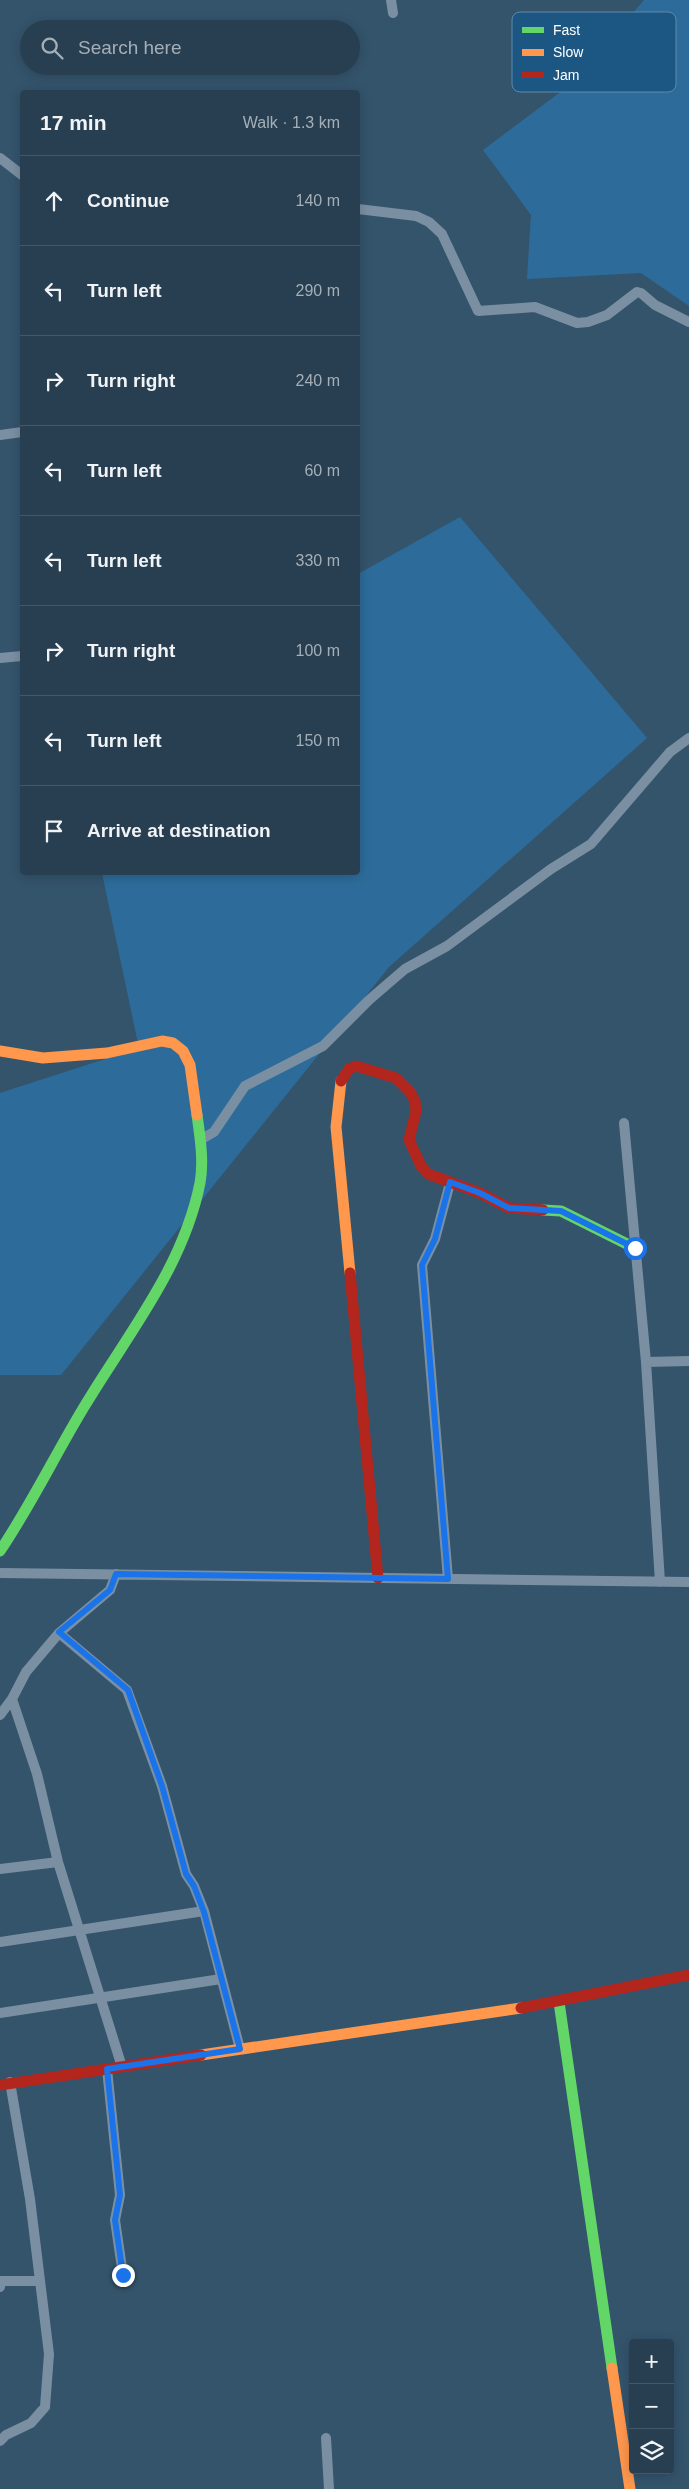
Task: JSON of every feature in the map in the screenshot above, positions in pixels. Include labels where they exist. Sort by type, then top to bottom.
[{"type":"street","points":[[391,0],[393,13]]},
{"type":"street","points":[[0,158],[20,173]]},
{"type":"street","points":[[360,209],[416,216],[429,222],[442,234],[478,312],[535,307],[577,323],[588,322],[607,315],[637,292],[641,293],[655,305],[689,322]]},
{"type":"street","points":[[0,435],[20,432]]},
{"type":"street","points":[[0,658],[20,656]]},
{"type":"street","points":[[200,1140],[214,1132],[245,1086],[323,1046],[369,1000],[405,969],[447,946],[551,869],[592,844],[670,752],[689,738]]},
{"type":"street","points":[[0,1051],[43,1058],[107,1053],[171,1041],[182,1048],[190,1065],[200,1140],[200,1182],[184,1237],[157,1293],[84,1408],[26,1512],[0,1550]]},
{"type":"street","points":[[378,1578],[336,1127],[337,1098],[344,1071],[349,1066],[356,1066],[396,1078],[403,1083],[415,1101],[416,1111],[409,1140],[417,1160],[428,1174],[480,1193],[509,1208],[561,1211],[635,1248]]},
{"type":"street","points":[[624,1123],[646,1362],[660,1582]]},
{"type":"street","points":[[448,1579],[422,1265],[435,1239],[450,1182]]},
{"type":"street","points":[[646,1362],[689,1361]]},
{"type":"street","points":[[0,1573],[689,1582]]},
{"type":"street","points":[[0,1715],[12,1699],[26,1672],[59,1632],[110,1590],[116,1574]]},
{"type":"street","points":[[59,1632],[128,1690],[162,1786],[186,1874],[194,1886],[204,1912],[240,2049]]},
{"type":"street","points":[[12,1699],[37,1774],[58,1862],[122,2067]]},
{"type":"street","points":[[0,1869],[58,1862]]},
{"type":"street","points":[[0,1942],[204,1912]]},
{"type":"street","points":[[0,2441],[6,2435],[32,2423],[45,2407],[49,2354],[30,2199],[5,2084],[560,2002],[689,1975]]},
{"type":"street","points":[[0,2013],[221,1979]]},
{"type":"street","points":[[560,2002],[630,2489]]},
{"type":"street","points":[[107,2069],[120,2195],[115,2220],[123,2275]]},
{"type":"street","points":[[0,2287],[1,2281],[39,2281]]},
{"type":"street","points":[[326,2438],[329,2489]]},
{"type":"shaded area","points":[[644,0],[689,0],[689,306],[641,273],[527,279],[531,215],[483,150],[560,92],[676,92],[676,12],[634,12]]},
{"type":"shaded area","points":[[460,517],[647,738],[389,967],[61,1375],[0,1375],[0,1093],[139,1048],[102,875],[360,875],[360,573]]},
{"type":"traffic: fast","points":[[0,1551],[84,1407],[152,1300],[181,1244],[192,1214],[201,1175],[201,1149],[197,1115]]},
{"type":"traffic: fast","points":[[543,1210],[561,1211],[635,1248]]},
{"type":"traffic: fast","points":[[559,2002],[612,2368]]},
{"type":"traffic: slow","points":[[0,1051],[43,1058],[107,1053],[162,1041],[173,1043],[183,1051],[190,1065],[197,1115]]},
{"type":"traffic: slow","points":[[341,1081],[336,1127],[350,1273]]},
{"type":"traffic: slow","points":[[201,2055],[521,2008]]},
{"type":"traffic: slow","points":[[612,2368],[630,2489]]},
{"type":"traffic: jam","points":[[341,1081],[349,1069],[356,1066],[396,1078],[410,1092],[415,1101],[416,1111],[409,1140],[421,1166],[428,1174],[480,1193],[509,1208],[543,1210]]},
{"type":"traffic: jam","points":[[350,1273],[378,1578]]},
{"type":"traffic: jam","points":[[521,2008],[689,1975]]},
{"type":"traffic: jam","points":[[0,2085],[201,2055]]},
{"type":"route","points":[[123,2275],[115,2220],[116,2207],[120,2195],[107,2069],[240,2049],[204,1912],[194,1886],[186,1874],[162,1786],[128,1690],[59,1632],[110,1590],[116,1574],[448,1579],[422,1265],[435,1239],[450,1182],[480,1193],[509,1208],[554,1209],[561,1211],[635,1248]]}]
